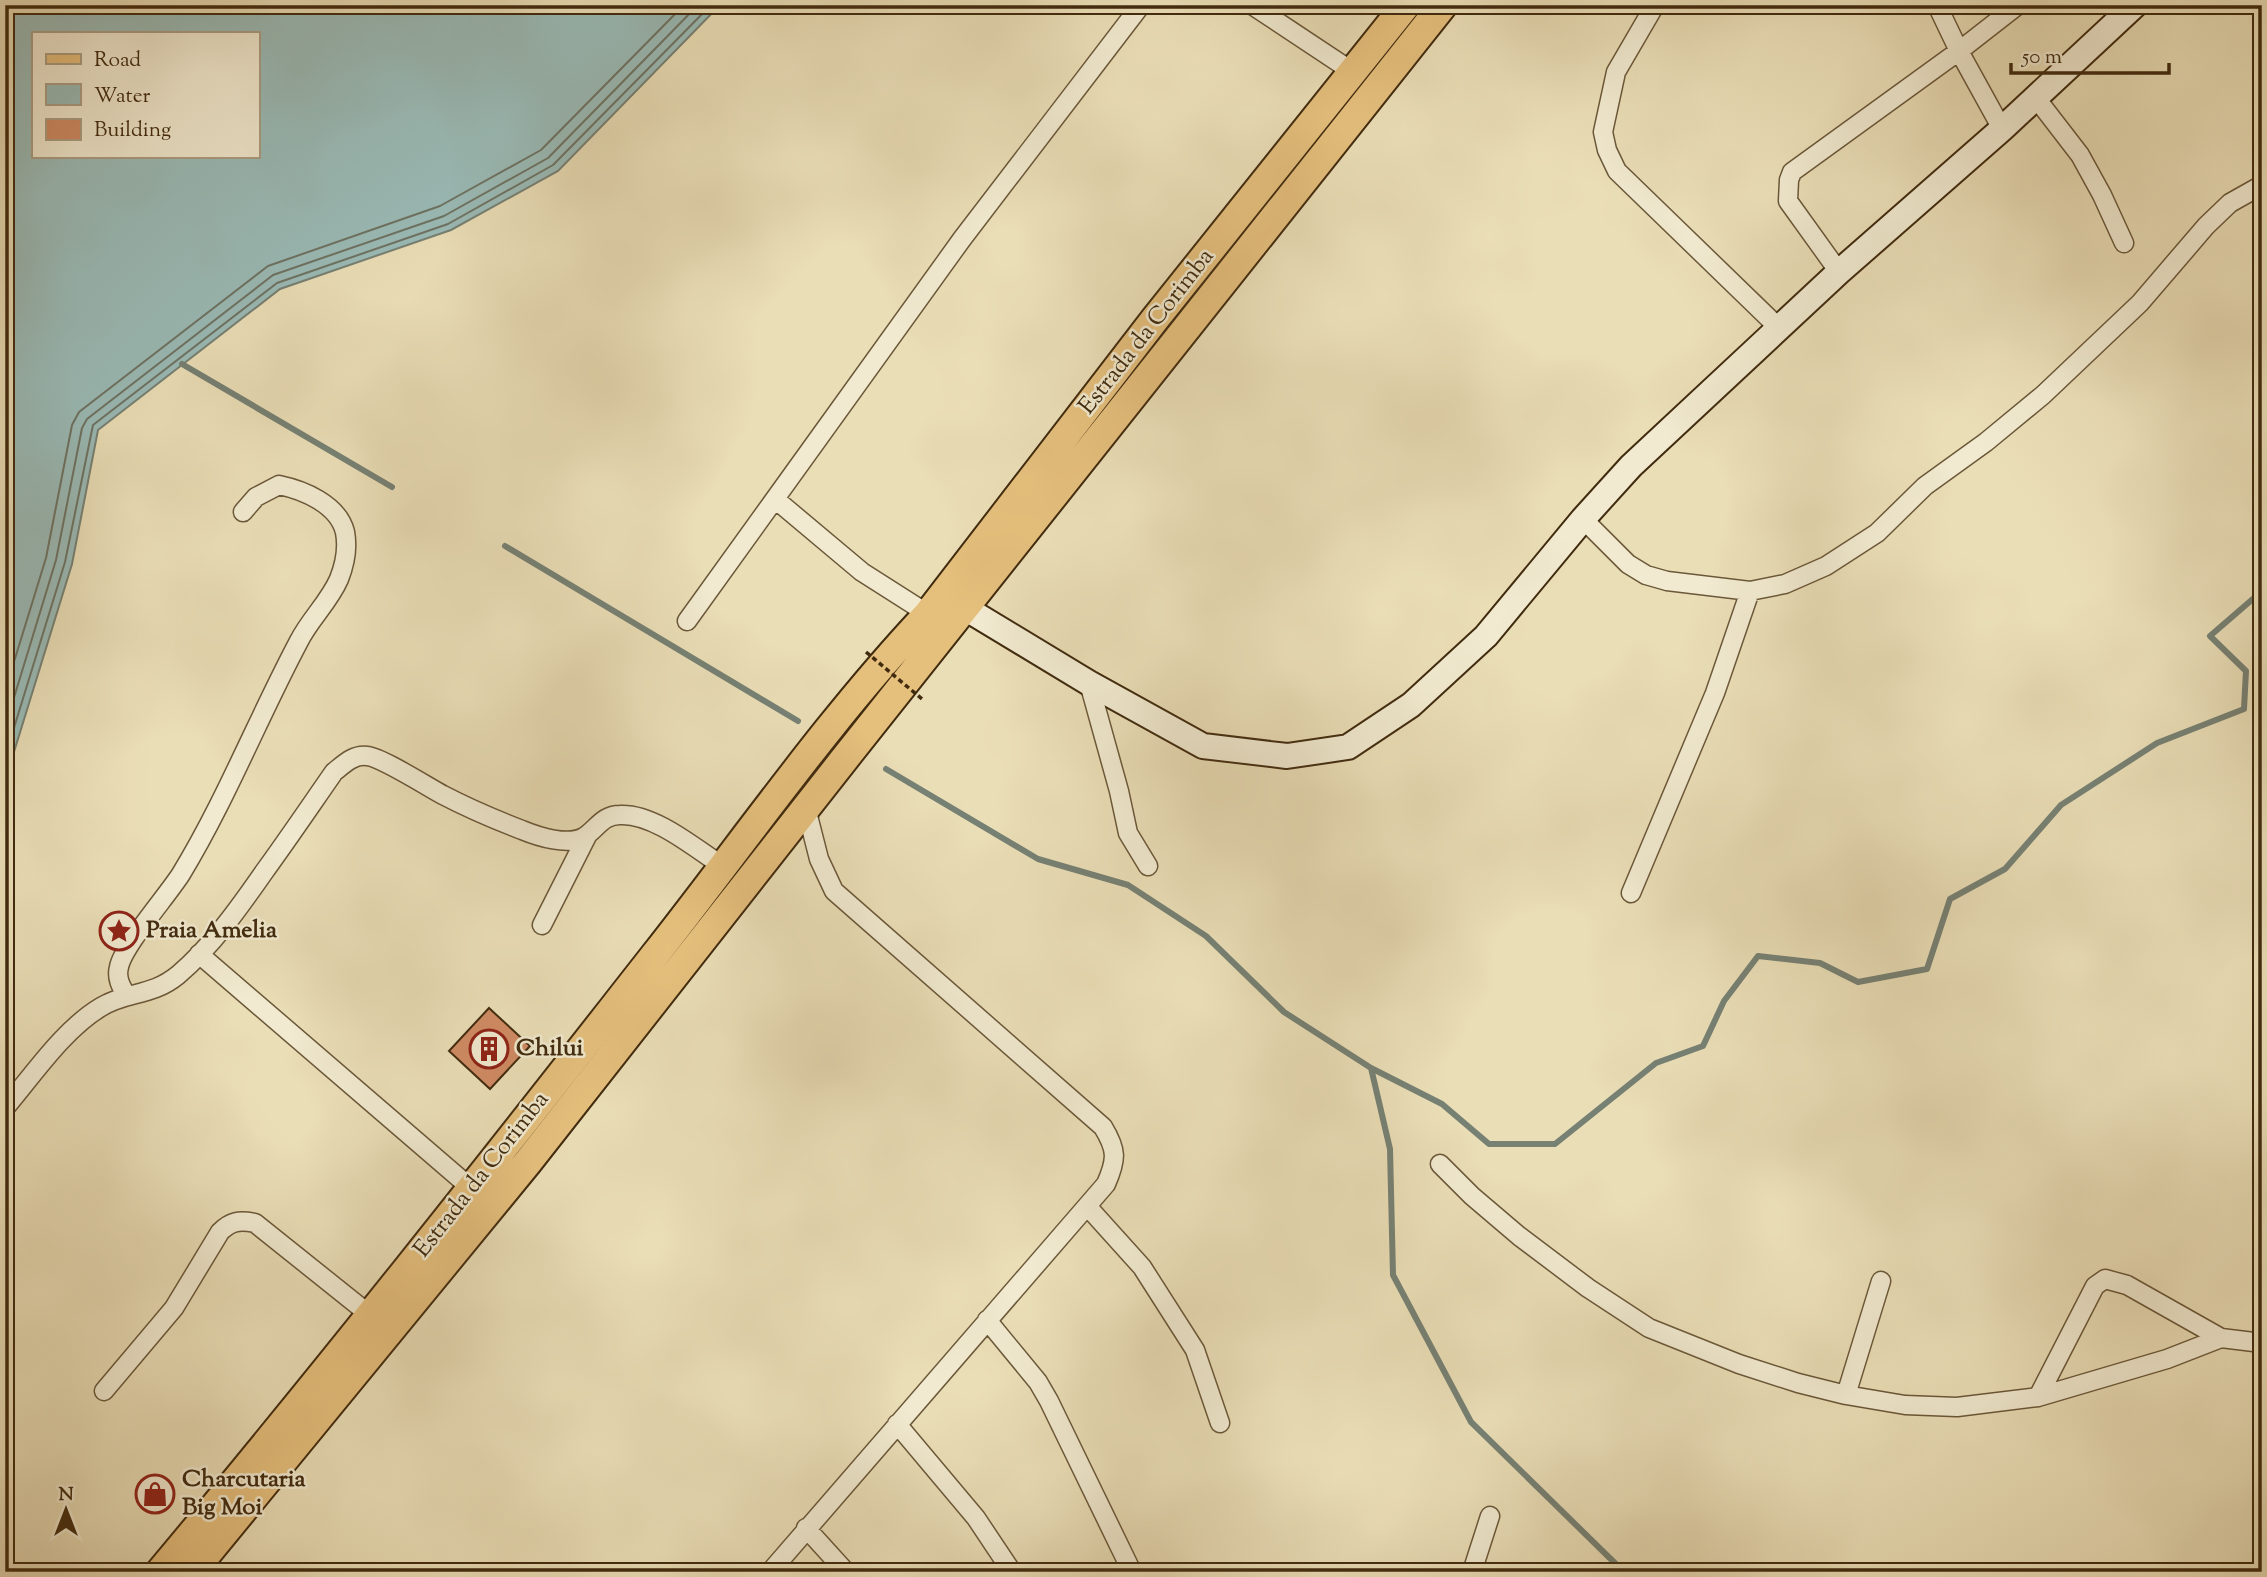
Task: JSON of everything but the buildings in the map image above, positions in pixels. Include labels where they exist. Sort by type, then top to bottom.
[{"type":"main road","name":"Estrada da Corimba","points":[[160,1572],[472,1189],[724,867],[876,661],[928,614],[1155,319],[1406,5]]},
{"type":"main road","name":"Estrada da Corimba","points":[[192,1572],[511,1183],[806,808],[911,695],[965,608],[1443,5]]},
{"type":"street","points":[[687,621],[962,239],[1140,5]]},
{"type":"street","points":[[1252,5],[1353,72]]},
{"type":"street","points":[[1655,5],[1616,72],[1603,132],[1607,150],[1616,170],[1779,328]]},
{"type":"street","points":[[1937,5],[2002,129]]},
{"type":"street","points":[[1839,272],[1788,201],[1792,172],[2018,5]]},
{"type":"street","points":[[965,608],[1089,683],[1203,746],[1287,756],[1348,747],[1411,705],[1486,636],[1583,519],[1631,466],[1839,272],[2002,129],[2135,5]]},
{"type":"street","points":[[2036,98],[2080,155],[2124,243]]},
{"type":"street","points":[[1583,519],[1628,564],[1646,575],[1667,581],[1750,591],[1785,584],[1826,566],[1877,533],[1925,486],[1986,442],[2043,395],[2140,303],[2206,226],[2230,204],[2262,185]]},
{"type":"street","points":[[127,996],[119,983],[119,966],[179,877],[214,818],[240,759],[299,642],[339,580],[346,558],[344,529],[333,513],[319,500],[299,489],[279,485],[256,497],[243,512]]},
{"type":"street","points":[[775,499],[862,572],[928,614]]},
{"type":"street","points":[[1631,893],[1715,693],[1750,591]]},
{"type":"street","points":[[1089,683],[1128,834],[1148,866]]},
{"type":"street","points":[[5,1108],[85,1017],[118,997],[159,988],[199,954],[241,905],[334,772],[350,759],[368,755],[445,796],[524,831],[575,841],[587,836]]},
{"type":"street","points":[[770,1572],[1106,1184],[1114,1167],[1114,1146],[1104,1127],[834,891],[819,859],[806,808]]},
{"type":"street","points":[[542,925],[587,836],[607,817],[621,815],[644,820],[665,829],[724,867]]},
{"type":"street","points":[[199,954],[472,1189]]},
{"type":"street","points":[[1440,1164],[1519,1236],[1588,1288],[1648,1328],[1739,1364],[1846,1395],[1905,1405],[1957,1407],[2038,1397],[2167,1359],[2221,1338]]},
{"type":"street","points":[[1087,1206],[1142,1267],[1195,1350],[1220,1423]]},
{"type":"street","points":[[104,1391],[174,1308],[220,1232],[229,1223],[241,1220],[255,1223],[370,1315]]},
{"type":"street","points":[[2038,1397],[2095,1286],[2105,1279],[2127,1285],[2221,1338],[2262,1343]]},
{"type":"street","points":[[1846,1395],[1881,1281]]},
{"type":"street","points":[[988,1320],[1038,1382],[1049,1401],[1132,1572]]},
{"type":"street","points":[[897,1424],[976,1518],[1012,1572]]},
{"type":"street","points":[[1472,1572],[1490,1516]]},
{"type":"street","points":[[806,1528],[846,1572]]},
{"type":"path","points":[[876,661],[911,695]]},
{"type":"water","points":[[5,5],[720,5],[558,171],[451,230],[280,289],[98,430],[72,564],[5,781]]},
{"type":"waterway","points":[[182,364],[392,487]]},
{"type":"waterway","points":[[505,546],[798,721]]},
{"type":"waterway","points":[[1371,1068],[1442,1104],[1489,1144],[1555,1144],[1656,1063],[1703,1046],[1724,1001],[1758,956],[1820,963],[1858,982],[1927,969],[1950,899],[2005,869],[2061,805],[2157,743],[2244,709],[2246,671],[2210,636],[2262,591]]},
{"type":"waterway","points":[[886,769],[1038,859],[1128,885],[1206,936],[1284,1012],[1371,1068],[1390,1149],[1393,1275],[1471,1422],[1624,1572]]},
{"type":"place","name":"Praia Amelia","points":[[119,931]]},
{"type":"place","name":"Chilui","points":[[489,1049]]},
{"type":"place","name":"Charcutaria Big Moi","points":[[155,1494]]}]
